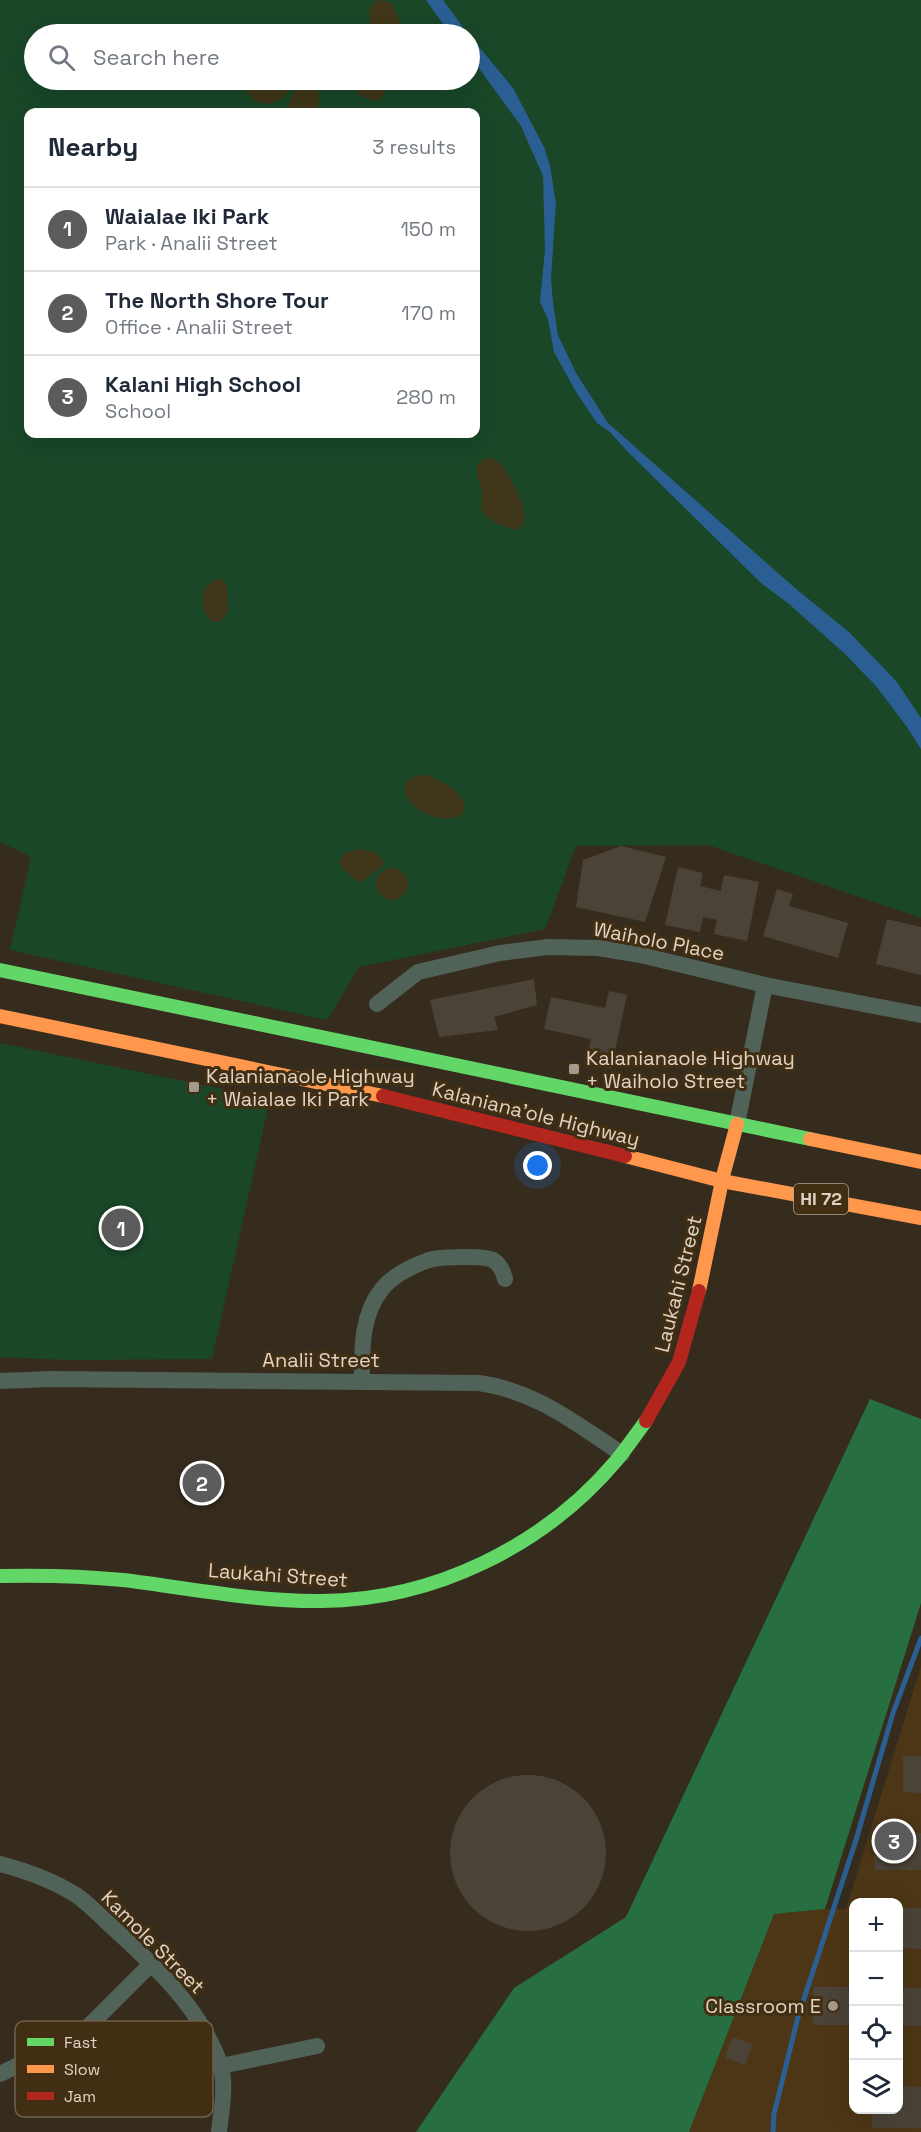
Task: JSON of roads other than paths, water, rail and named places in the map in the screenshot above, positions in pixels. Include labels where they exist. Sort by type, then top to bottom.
[{"type":"main road","name":"Kalaniana’ole Highway","points":[[0,970],[921,1162]]},
{"type":"main road","name":"Kalaniana’ole Highway","points":[[0,1016],[415,1103],[722,1181],[921,1218]]},
{"type":"main road","name":"Laukahi Street","points":[[0,1576],[60,1575],[303,1600],[376,1599],[429,1586],[484,1565],[530,1537],[583,1496],[622,1454],[678,1367],[699,1292],[722,1181],[737,1124]]},
{"type":"street","name":"Waiholo Place","points":[[377,1004],[418,972],[500,953],[548,946],[598,948],[641,955],[765,985],[921,1015]]},
{"type":"street","points":[[737,1124],[765,985]]},
{"type":"street","points":[[362,1381],[362,1342],[368,1313],[382,1288],[404,1269],[431,1259],[487,1258],[500,1265],[505,1279]]},
{"type":"street","name":"Analii Street","points":[[0,1381],[50,1379],[460,1381],[497,1385],[515,1390],[548,1405],[622,1454]]},
{"type":"street","name":"Kamole Street","points":[[0,1864],[38,1875],[79,1897],[151,1964],[198,2021]]},
{"type":"street","points":[[94,2021],[151,1964]]},
{"type":"street","points":[[221,2066],[317,2046]]},
{"type":"street","name":"Kamole Street","points":[[213,2047],[221,2066],[219,2132]]},
{"type":"street","points":[[0,2074],[15,2067]]},
{"type":"water","points":[[426,0],[443,0],[461,24],[443,24]]},
{"type":"water","points":[[480,48],[513,88],[544,147],[550,166],[556,203],[551,278],[553,303],[558,335],[576,373],[608,423],[795,588],[850,633],[896,681],[921,718],[921,749],[876,686],[845,654],[789,604],[761,583],[610,432],[597,423],[576,392],[554,352],[548,319],[540,302],[545,250],[543,176],[521,126],[480,70]]},
{"type":"waterway","points":[[773,2132],[774,2114],[798,2017],[856,1840],[893,1713],[921,1638]]},
{"type":"place","name":"Kalanianaole Highway + Waiholo Street","points":[[574,1069]]},
{"type":"place","name":"Kalanianaole Highway + Waialae Iki Park","points":[[194,1087]]},
{"type":"place","name":"Waialae Iki Park","points":[[121,1228]]},
{"type":"place","name":"The North Shore Tour","points":[[202,1483]]},
{"type":"place","name":"Kalani High School","points":[[894,1841]]},
{"type":"place","name":"Classroom E","points":[[833,2006]]}]
